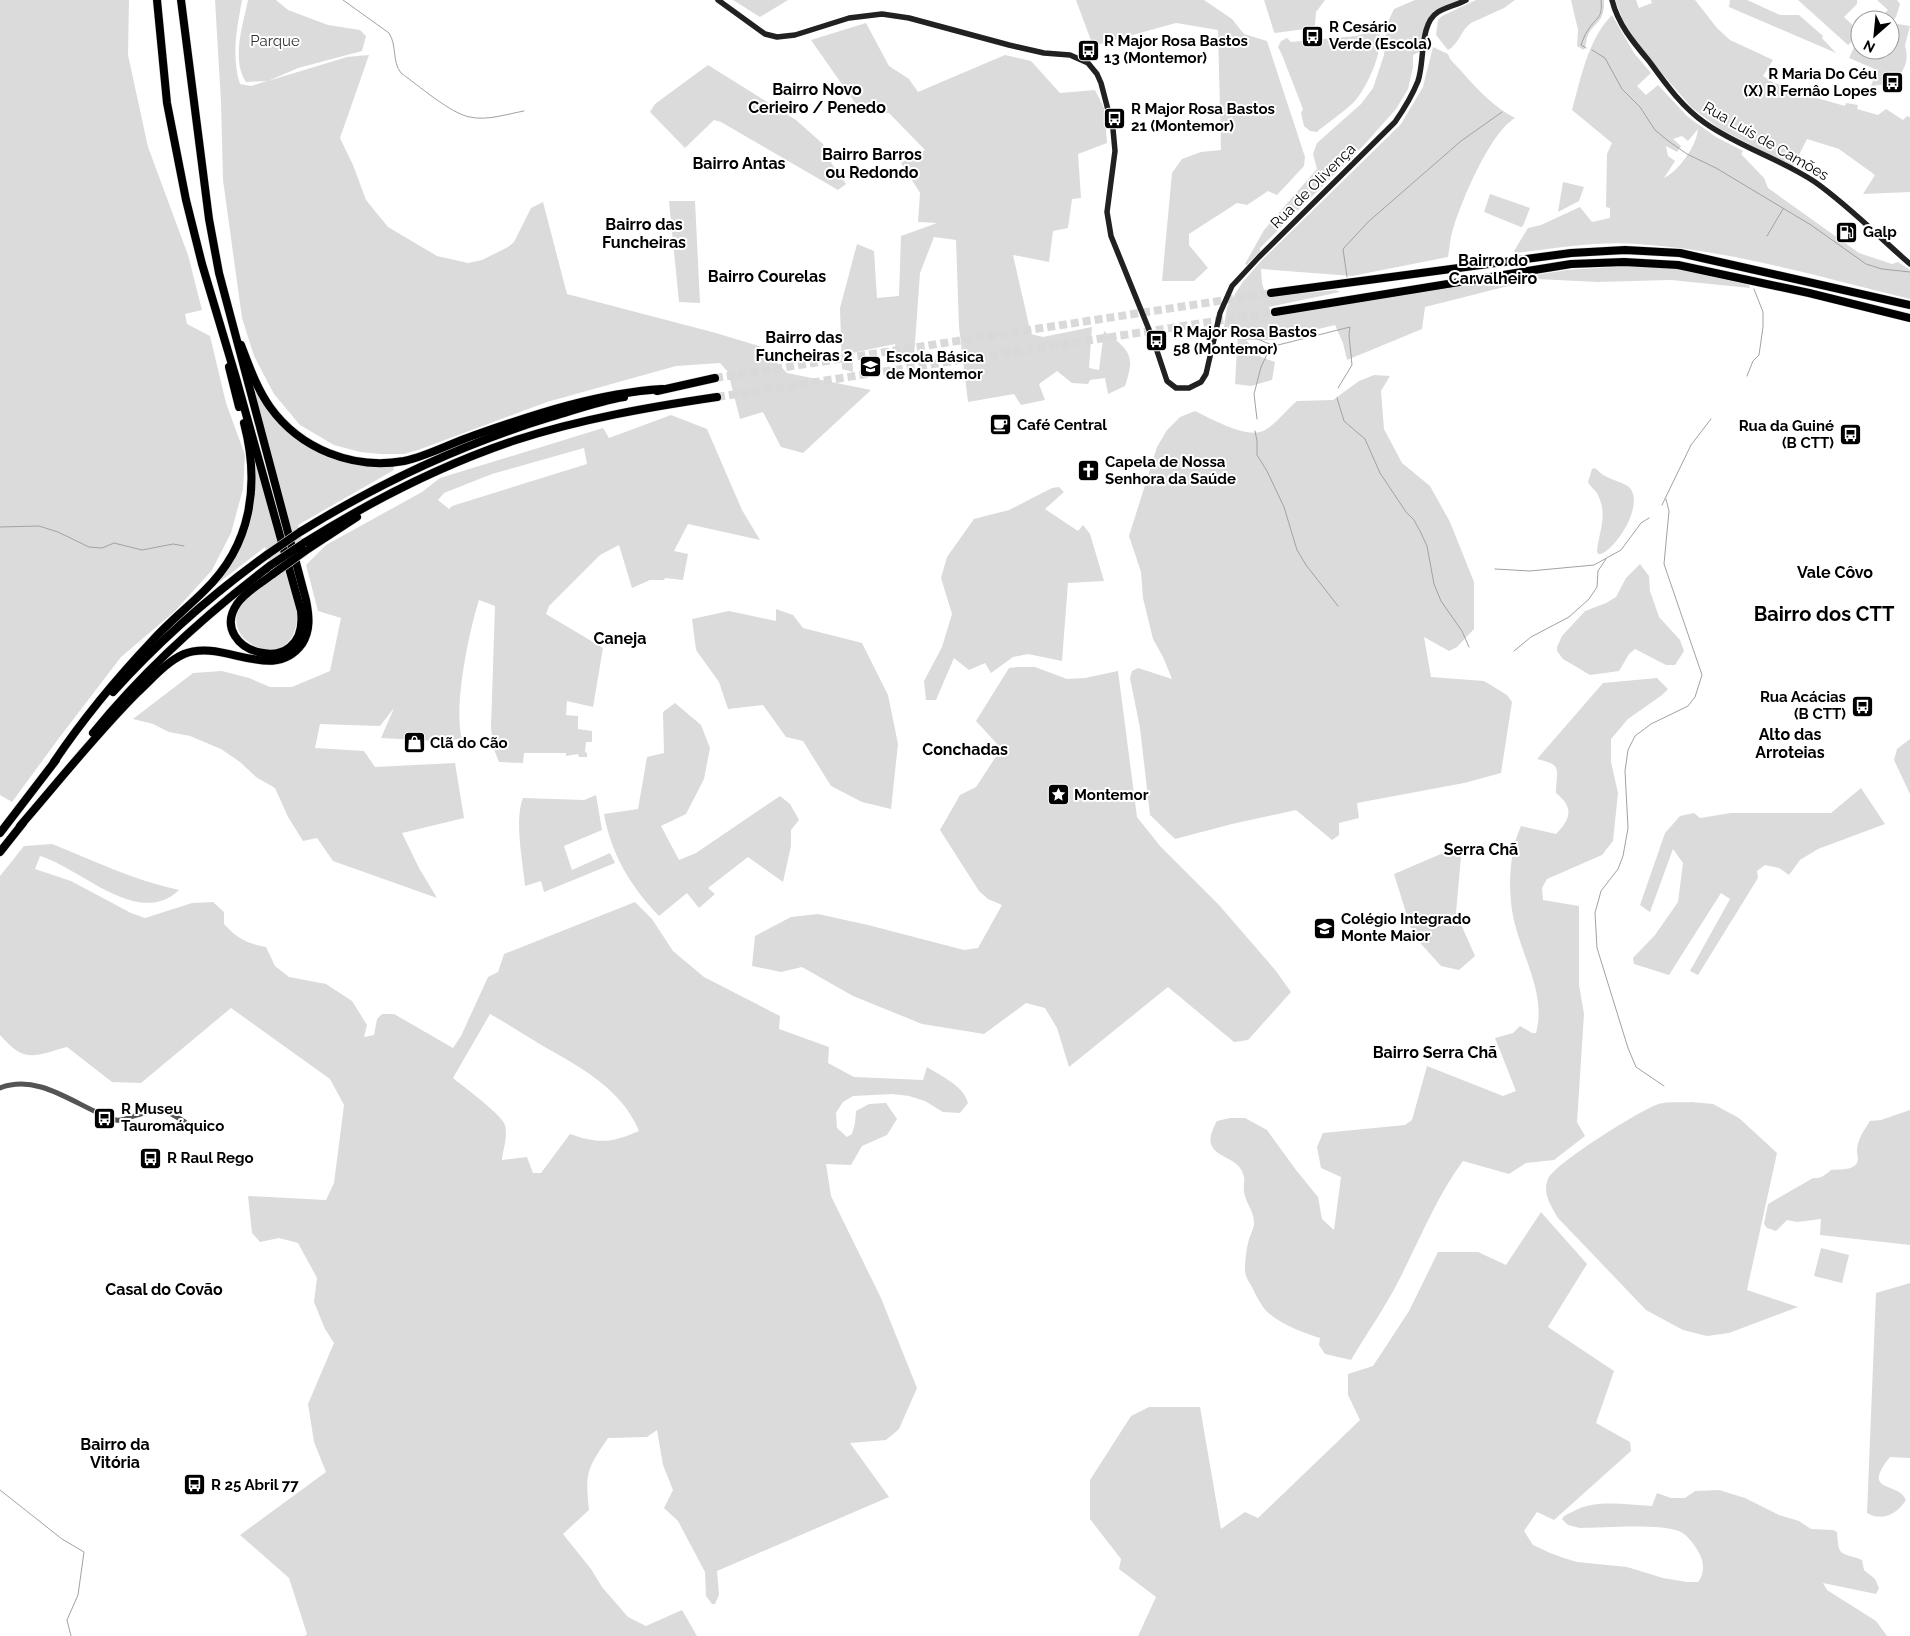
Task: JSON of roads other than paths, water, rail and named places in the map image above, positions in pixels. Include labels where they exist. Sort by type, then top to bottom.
[{"type":"highway","points":[[157,0],[165,88],[172,132],[202,264],[265,480],[298,600],[302,621],[297,638],[288,648],[274,654],[260,654],[240,643],[234,632],[232,620],[234,609],[241,599],[273,574],[304,547],[345,518],[409,484],[494,448],[541,433],[621,413],[717,397]]},
{"type":"highway","points":[[20,826],[109,722],[156,674],[174,660],[191,652],[205,650],[222,651],[258,660],[275,661],[290,655],[300,646],[309,625],[308,609],[219,273],[209,219],[181,0]]},
{"type":"highway","points":[[1271,293],[1571,253],[1625,250],[1680,253],[1910,305]]},
{"type":"highway","points":[[1275,312],[1571,264],[1624,262],[1678,265],[1810,293],[1910,318]]},
{"type":"highway","points":[[232,323],[264,399],[285,425],[322,451],[357,461],[380,463],[410,459],[474,435],[592,399],[614,394],[662,390]]},
{"type":"highway","points":[[0,833],[86,717],[164,628],[212,584],[233,552],[243,530],[251,496],[251,461],[246,433],[231,380],[226,345]]},
{"type":"highway","points":[[54,762],[109,696],[157,646],[216,593],[300,532],[379,486],[461,448],[508,431],[621,397],[715,378]]},
{"type":"highway","points":[[0,852],[89,738],[143,676],[208,614],[271,565],[304,547]]},
{"type":"main road","name":"Rua de Olivença","points":[[718,0],[765,34],[777,37],[795,35],[849,18],[882,14],[909,18],[1009,46],[1044,53],[1070,55],[1088,62],[1101,83],[1114,129],[1115,151],[1107,212],[1111,236],[1154,342],[1166,379],[1170,385],[1177,389],[1192,388],[1204,379],[1220,312],[1232,286],[1383,133],[1405,107],[1418,81],[1422,66],[1425,30],[1431,18],[1437,12],[1466,0]]},
{"type":"main road","name":"Rua Luís de Camões","points":[[1612,0],[1627,35],[1672,92],[1691,112],[1716,130],[1813,181],[1910,264]]},
{"type":"street","points":[[0,1088],[16,1083],[39,1087],[118,1120],[157,1110],[165,1110],[185,1122]]},
{"type":"waterway","points":[[343,0],[389,33],[393,43],[396,64],[401,73],[444,105],[462,115],[477,118],[490,118],[524,111]]},
{"type":"waterway","points":[[1586,48],[1581,45],[1591,25],[1599,17],[1601,0]]},
{"type":"waterway","points":[[1592,50],[1605,58],[1622,89],[1640,107],[1655,130],[1687,154],[1716,168],[1811,225],[1866,264],[1882,269],[1910,272]]},
{"type":"waterway","points":[[1347,277],[1343,249],[1368,222],[1461,141],[1502,112]]},
{"type":"waterway","points":[[1767,236],[1783,209]]},
{"type":"waterway","points":[[1747,376],[1753,361],[1759,355],[1763,327],[1763,312],[1754,289]]},
{"type":"waterway","points":[[1244,328],[1253,337],[1274,346],[1350,327],[1352,365],[1338,388]]},
{"type":"waterway","points":[[1257,419],[1254,394],[1261,367],[1271,346]]},
{"type":"waterway","points":[[1337,398],[1344,421],[1365,439],[1380,473],[1420,531],[1427,546],[1434,584],[1441,601],[1462,631],[1469,647]]},
{"type":"waterway","points":[[1662,505],[1691,445],[1711,419]]},
{"type":"waterway","points":[[1255,431],[1257,455],[1267,471],[1284,507],[1297,550],[1306,565],[1338,606]]},
{"type":"waterway","points":[[1664,1086],[1636,1067],[1628,1048],[1597,948],[1595,913],[1601,891],[1618,869],[1623,856],[1628,828],[1625,771],[1628,750],[1635,736],[1651,724],[1688,706],[1695,697],[1702,675],[1664,564],[1669,511],[1666,499]]},
{"type":"waterway","points":[[1495,569],[1530,571],[1594,565],[1621,550],[1641,523],[1649,518]]},
{"type":"waterway","points":[[0,527],[39,526],[58,532],[89,547],[102,548],[114,543],[142,550],[173,544],[184,546]]},
{"type":"waterway","points":[[1514,651],[1531,637],[1569,617],[1589,599],[1597,587],[1598,571],[1606,559]]},
{"type":"waterway","points":[[0,1490],[62,1539],[84,1552],[78,1595],[67,1620],[71,1636]]},
{"type":"tunnel","points":[[715,378],[1271,293]]},
{"type":"tunnel","points":[[717,397],[1275,312]]},
{"type":"place","name":"R Cesário Verde (Escola)","points":[[1313,36]]},
{"type":"place","name":"R Major Rosa Bastos 13 (Montemor)","points":[[1088,50]]},
{"type":"place","name":"R Maria Do Céu (X) R Fernâo Lopes","points":[[1893,83]]},
{"type":"place","name":"R Major Rosa Bastos 21 (Montemor)","points":[[1115,118]]},
{"type":"place","name":"Galp","points":[[1847,232]]},
{"type":"place","name":"R Major Rosa Bastos 58 (Montemor)","points":[[1157,341]]},
{"type":"place","name":"Escola Básica de Montemor","points":[[870,366]]},
{"type":"place","name":"Café Central","points":[[1001,425]]},
{"type":"place","name":"Rua da Guiné (B CTT)","points":[[1850,435]]},
{"type":"place","name":"Capela de Nossa Senhora da Saúde","points":[[1089,471]]},
{"type":"place","name":"Rua Acácias (B CTT)","points":[[1862,706]]},
{"type":"place","name":"Clã do Cão","points":[[414,743]]},
{"type":"place","name":"Montemor","points":[[1058,795]]},
{"type":"place","name":"Colégio Integrado Monte Maior","points":[[1325,928]]},
{"type":"place","name":"R Museu Tauromáquico","points":[[105,1118]]},
{"type":"place","name":"R Raul Rego","points":[[151,1158]]},
{"type":"place","name":"R 25 Abril 77","points":[[195,1485]]},
{"type":"district","name":"Bairro Novo Cerieiro / Penedo","points":[[817,98]]},
{"type":"district","name":"Bairro Antas","points":[[739,163]]},
{"type":"district","name":"Bairro Barros ou Redondo","points":[[872,163]]},
{"type":"district","name":"Bairro das Funcheiras","points":[[644,233]]},
{"type":"district","name":"Bairro do Carvalheiro","points":[[1493,269]]},
{"type":"district","name":"Bairro Courelas","points":[[767,276]]},
{"type":"district","name":"Bairro das Funcheiras 2","points":[[804,346]]},
{"type":"district","name":"Vale Côvo","points":[[1835,572]]},
{"type":"district","name":"Bairro dos CTT","points":[[1824,614]]},
{"type":"district","name":"Caneja","points":[[620,638]]},
{"type":"district","name":"Alto das Arroteias","points":[[1790,743]]},
{"type":"district","name":"Conchadas","points":[[965,749]]},
{"type":"district","name":"Serra Chã","points":[[1481,849]]},
{"type":"district","name":"Bairro Serra Chã","points":[[1435,1052]]},
{"type":"district","name":"Casal do Covão","points":[[164,1289]]},
{"type":"district","name":"Bairro da Vitória","points":[[115,1453]]},
{"type":"park label","name":"Parque","points":[[275,41]]}]
